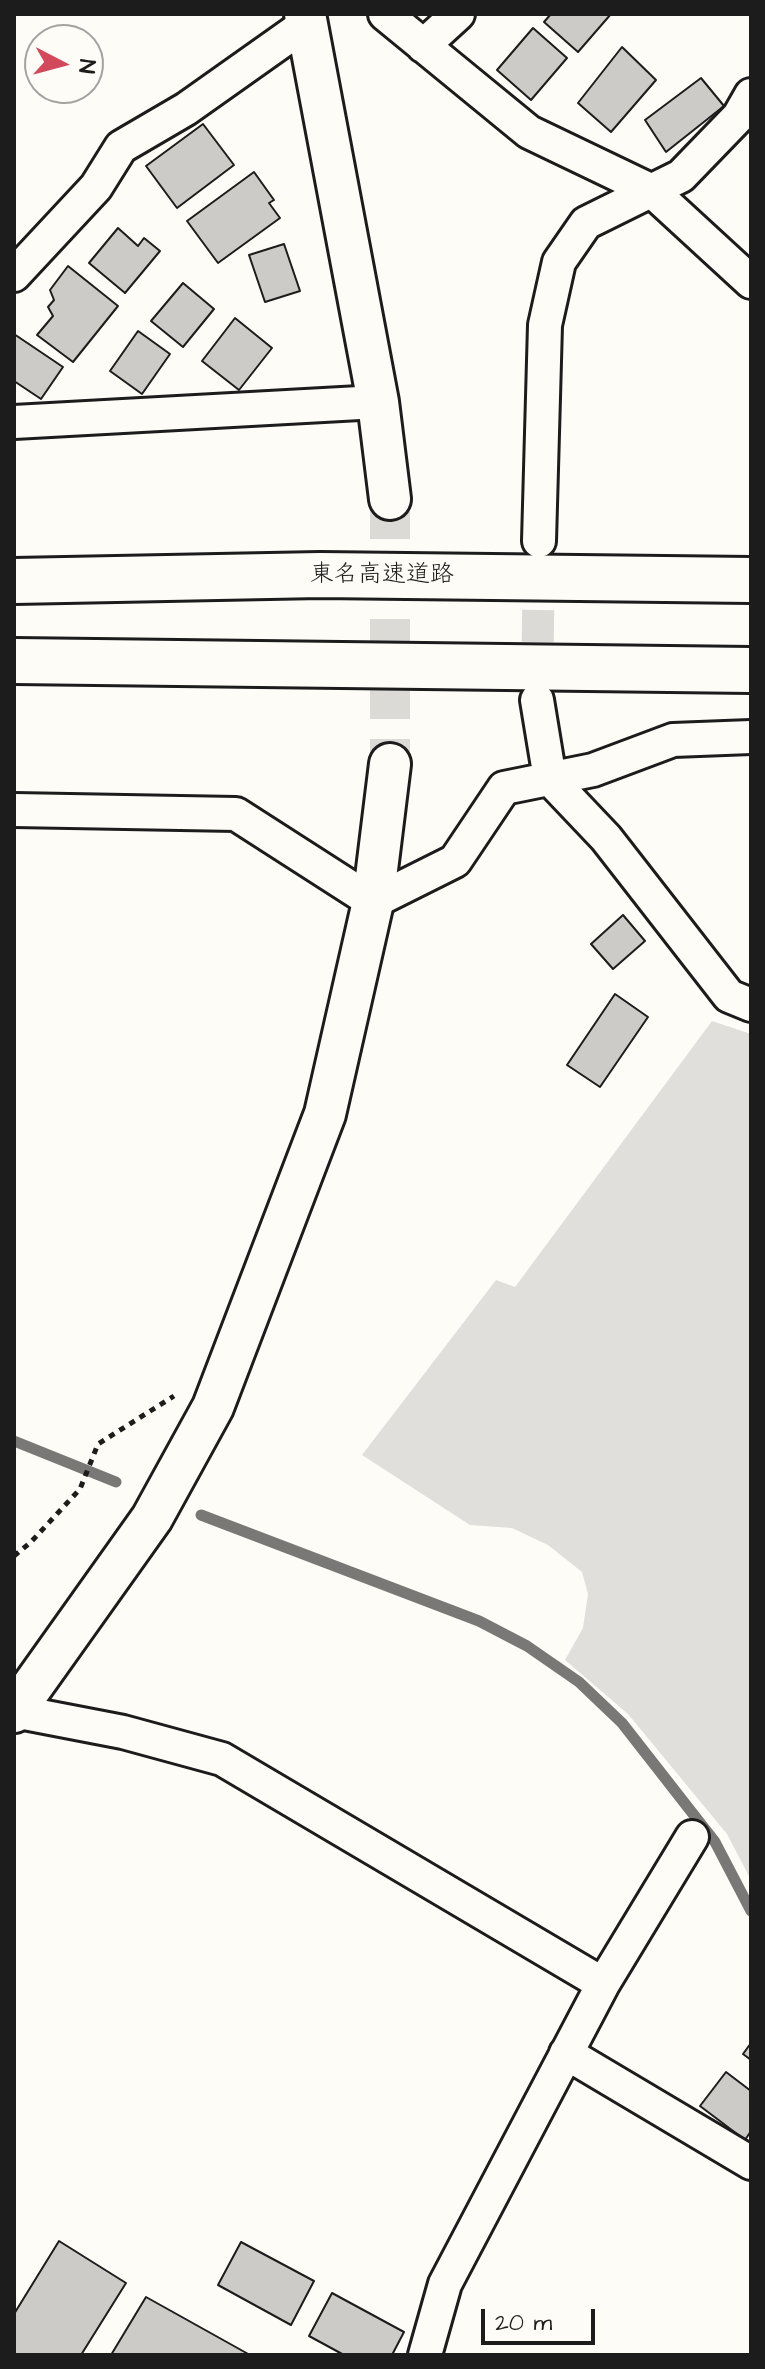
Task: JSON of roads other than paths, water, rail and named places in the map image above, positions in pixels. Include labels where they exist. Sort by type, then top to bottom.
[{"type":"highway","name":"東名高速道路","points":[[14,581],[320,575],[751,580]]},
{"type":"highway","points":[[14,661],[751,670]]},
{"type":"street","points":[[385,14],[529,132],[652,191],[751,282]]},
{"type":"street","points":[[423,46],[458,14]]},
{"type":"street","points":[[14,275],[96,187],[121,147],[186,109],[305,19],[378,402],[390,499]]},
{"type":"street","points":[[539,541],[545,325],[559,262],[586,223],[681,176],[739,116],[751,95]]},
{"type":"street","points":[[14,422],[378,402]]},
{"type":"street","points":[[537,700],[550,779],[606,838],[729,996],[751,1005]]},
{"type":"street","points":[[373,902],[455,861],[504,788],[593,770],[673,740],[751,737]]},
{"type":"street","points":[[390,764],[373,902],[325,1114],[213,1407],[152,1518],[14,1711],[123,1732],[222,1759],[603,1984]]},
{"type":"street","points":[[14,810],[236,814],[373,902]]},
{"type":"street","points":[[425,2355],[445,2284],[603,1984],[692,1837]]},
{"type":"street","points":[[566,2053],[751,2163]]},
{"type":"waterway","points":[[14,1441],[116,1482]]},
{"type":"waterway","points":[[201,1515],[479,1621],[527,1646],[579,1682],[622,1723],[715,1842],[751,1911]]},
{"type":"tunnel","points":[[390,499],[390,764]]},
{"type":"tunnel","points":[[537,690],[539,556]]}]
